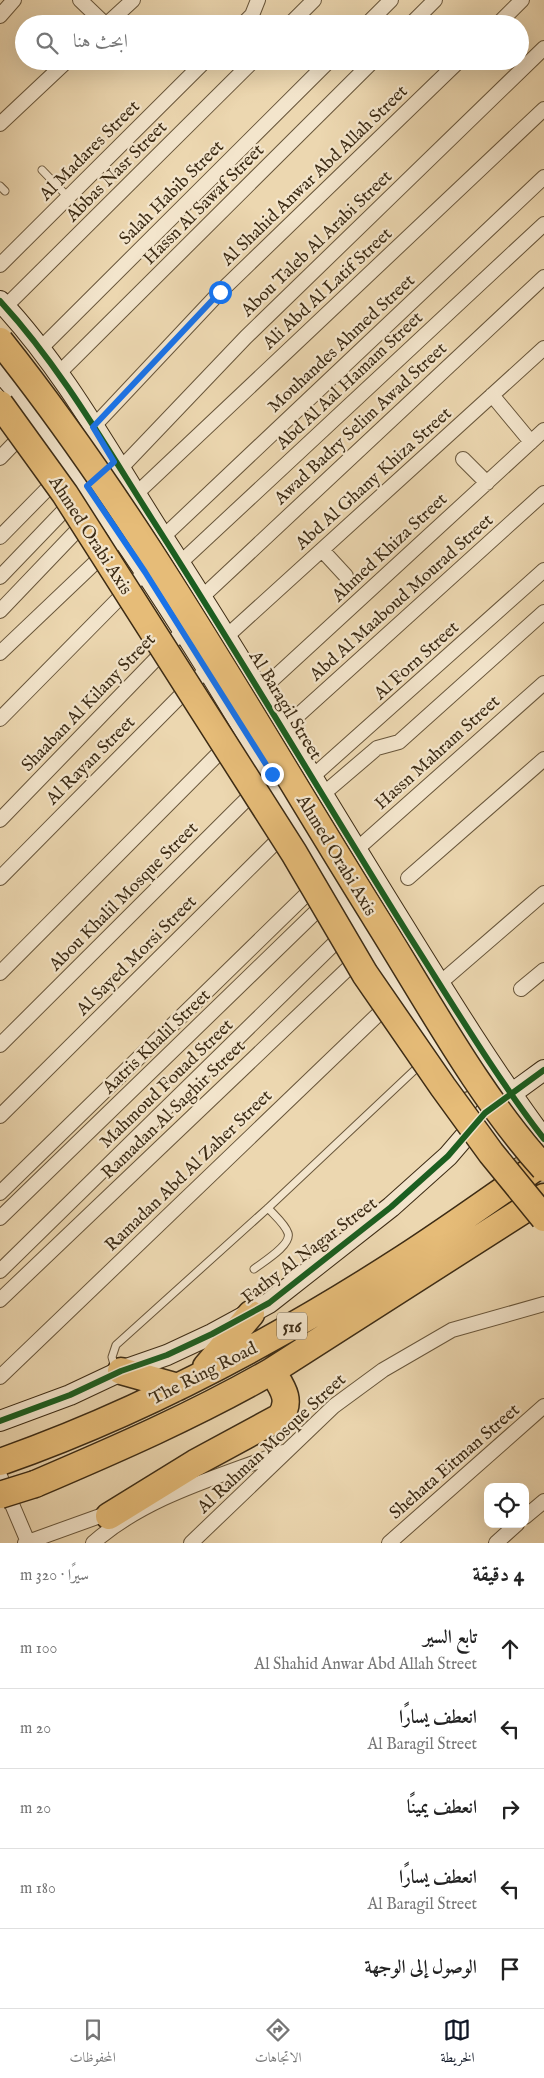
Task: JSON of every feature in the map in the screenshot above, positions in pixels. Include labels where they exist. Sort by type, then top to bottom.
[{"type":"highway","name":"Ahmed Orabi Axis","points":[[0,341],[76,442],[162,566],[419,988],[516,1136],[544,1168]]},
{"type":"highway","name":"Ahmed Orabi Axis","points":[[2,387],[65,494],[294,853],[365,974],[465,1116],[544,1218]]},
{"type":"highway","name":"The Ring Road","points":[[11,1458],[96,1426],[187,1383],[363,1284],[544,1162]]},
{"type":"highway","name":"The Ring Road","points":[[0,1495],[35,1484],[157,1432],[272,1371],[544,1197]]},
{"type":"highway","points":[[119,1372],[187,1383],[251,1314]]},
{"type":"highway","points":[[114,1519],[195,1463],[280,1417],[287,1400],[272,1371]]},
{"type":"street","points":[[0,16],[14,0]]},
{"type":"street","points":[[80,0],[96,15]]},
{"type":"street","points":[[116,15],[133,0]]},
{"type":"street","points":[[251,15],[258,0]]},
{"type":"street","points":[[299,15],[314,0]]},
{"type":"street","points":[[376,15],[391,0]]},
{"type":"street","points":[[420,15],[435,0]]},
{"type":"street","points":[[507,15],[522,0]]},
{"type":"street","name":"Abou Taleb Al Arabi Street","points":[[529,63],[544,48]]},
{"type":"street","points":[[0,124],[57,70]]},
{"type":"street","name":"Al Madares Street","points":[[0,264],[196,70]]},
{"type":"street","name":"Abbas Nasr Street","points":[[3,304],[244,70]]},
{"type":"street","name":"Salah Habib Street","points":[[40,349],[320,70]]},
{"type":"street","name":"Hassn Al Sawaf Street","points":[[58,374],[364,70]]},
{"type":"street","name":"Al Shahid Anwar Abd Allah Street","points":[[93,427],[220,292],[450,70]]},
{"type":"street","name":"Abou Taleb Al Arabi Street","points":[[0,577],[87,486],[117,465],[521,70]]},
{"type":"street","name":"Ali Abd Al Latif Street","points":[[136,494],[544,109]]},
{"type":"street","name":"Mouhandes Ahmed Street","points":[[164,537],[544,177]]},
{"type":"street","name":"Abd Al Aal Hamam Street","points":[[180,562],[544,224]]},
{"type":"street","name":"Awad Badry Selim Awad Street","points":[[202,597],[544,278]]},
{"type":"street","name":"Al Baragil Street","points":[[3,304],[40,349],[93,427],[228,636],[322,795],[440,984],[512,1095],[538,1131]]},
{"type":"street","points":[[0,356],[26,332]]},
{"type":"street","name":"Abd Al Ghany Khiza Street","points":[[228,636],[544,348]]},
{"type":"street","points":[[2,387],[38,418],[122,537],[244,728],[357,921],[438,1047],[510,1149]]},
{"type":"street","points":[[492,395],[532,442]]},
{"type":"street","points":[[0,458],[38,418]]},
{"type":"street","name":"Ahmed Khiza Street","points":[[260,691],[544,430]]},
{"type":"street","points":[[463,459],[486,483]]},
{"type":"street","points":[[0,537],[71,464]]},
{"type":"street","name":"Abd Al Maaboud Mourad Street","points":[[283,729],[544,493]]},
{"type":"street","points":[[0,610],[100,506]]},
{"type":"street","points":[[0,653],[122,537]]},
{"type":"street","points":[[322,550],[346,576]]},
{"type":"street","name":"Al Forn Street","points":[[312,777],[544,570]]},
{"type":"street","points":[[0,720],[145,572]]},
{"type":"street","points":[[322,795],[377,748],[399,742],[544,612]]},
{"type":"street","name":"Shaaban Al Kilany Street","points":[[0,820],[183,631]]},
{"type":"street","name":"Al Rayan Street","points":[[0,878],[207,670]]},
{"type":"street","name":"Hassn Mahram Street","points":[[356,850],[544,683]]},
{"type":"street","points":[[0,973],[244,728]]},
{"type":"street","points":[[408,878],[544,759]]},
{"type":"street","name":"Abou Khalil Mosque Street","points":[[0,1045],[272,774]]},
{"type":"street","name":"Al Sayed Morsi Street","points":[[0,1116],[298,820]]},
{"type":"street","points":[[0,1193],[328,872]]},
{"type":"street","name":"Aatris Khalil Street","points":[[0,1218],[339,890]]},
{"type":"street","points":[[440,984],[544,893]]},
{"type":"street","name":"Mahmoud Fouad Street","points":[[0,1271],[357,921]]},
{"type":"street","name":"Ramadan Al Saghir Street","points":[[0,1300],[373,944]]},
{"type":"street","points":[[521,989],[544,970]]},
{"type":"street","name":"Ramadan Abd Al Zaher Street","points":[[0,1377],[402,991]]},
{"type":"street","name":"Fathy Al Nagar Street","points":[[0,1421],[70,1395],[119,1372],[166,1355],[251,1314],[288,1289],[391,1207],[448,1156],[485,1114],[544,1070]]},
{"type":"street","name":"Al Rahman Mosque Street","points":[[191,1543],[288,1450],[350,1394],[428,1342],[452,1330],[544,1304]]},
{"type":"street","name":"Shehata Eitman Street","points":[[389,1543],[544,1406]]},
{"type":"street","points":[[93,1543],[114,1519],[288,1450]]},
{"type":"street","points":[[0,1476],[27,1542],[100,1516],[114,1519]]},
{"type":"street","points":[[529,1514],[544,1501]]},
{"type":"street","points":[[496,1543],[513,1528]]},
{"type":"lane","points":[[42,170],[68,197]]},
{"type":"lane","points":[[119,1372],[112,1357],[116,1346],[268,1208],[438,1047]]},
{"type":"lane","points":[[254,1269],[285,1246],[288,1238],[288,1232],[268,1208]]},
{"type":"tunnel","points":[[510,1149],[544,1191]]},
{"type":"cycle path","points":[[0,301],[22,326],[62,379],[99,435],[217,622],[457,1012],[544,1139]]},
{"type":"cycle path","points":[[0,1421],[70,1395],[121,1371],[167,1355],[212,1334],[269,1303],[391,1207],[448,1156],[485,1113],[544,1070]]},
{"type":"route","points":[[220,292],[93,427],[114,462],[87,486],[145,572],[272,774]]}]
